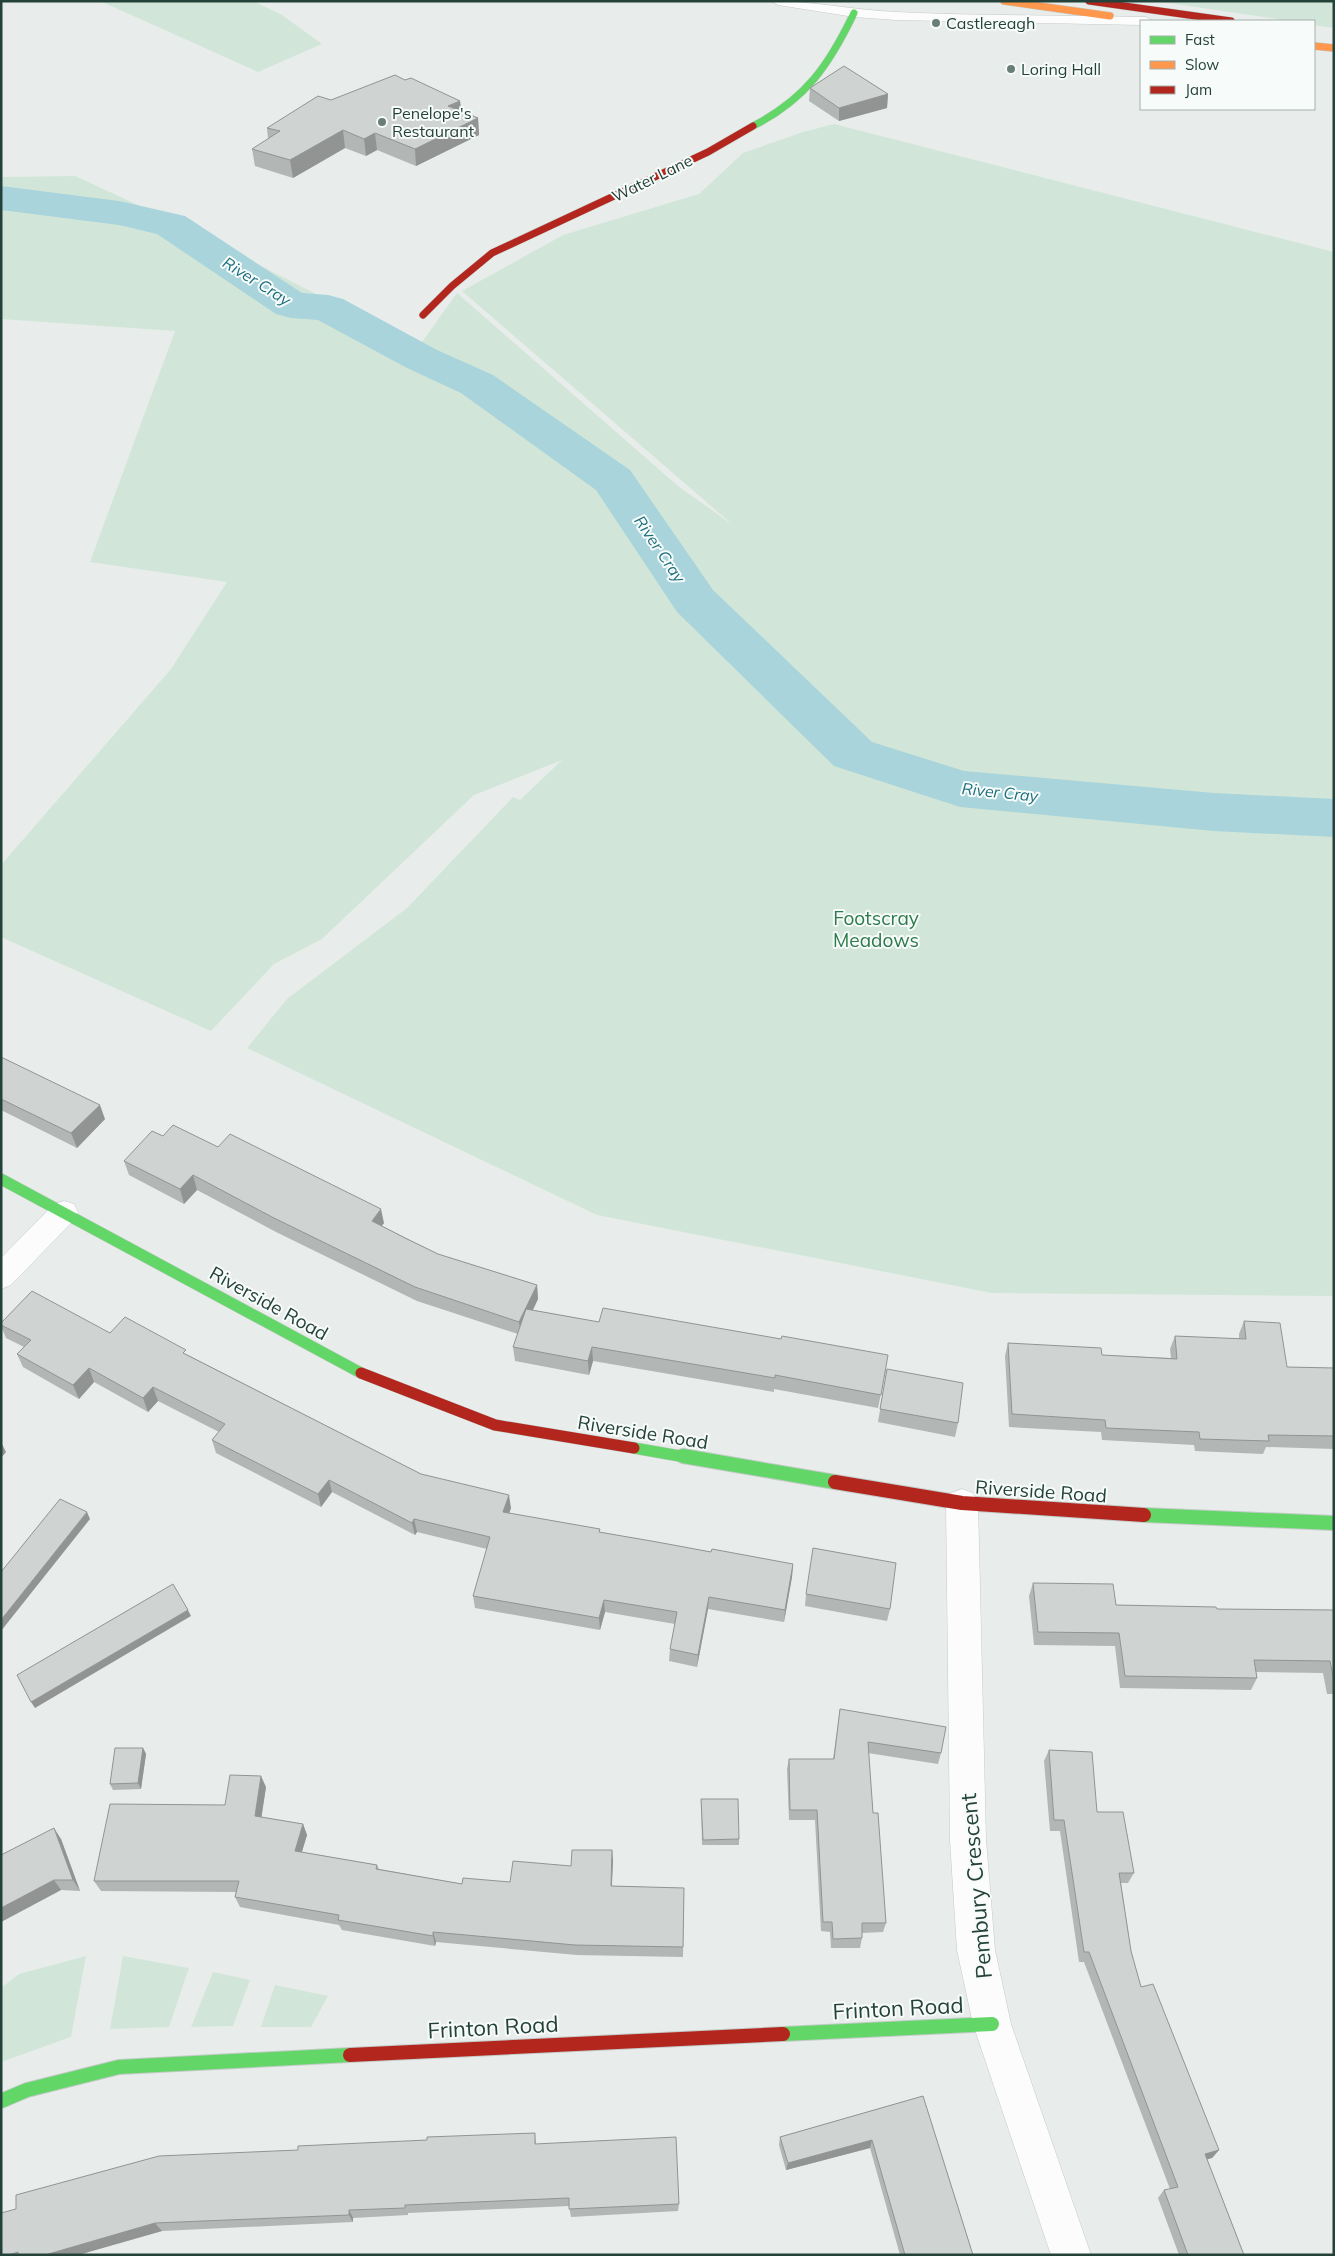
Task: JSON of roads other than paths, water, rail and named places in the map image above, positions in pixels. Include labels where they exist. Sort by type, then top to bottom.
[{"type":"street","points":[[778,1],[854,13],[896,16],[1140,21]]},
{"type":"street","points":[[1004,1],[1140,20]]},
{"type":"street","points":[[1089,1],[1224,20]]},
{"type":"street","name":"Water Lane","points":[[424,315],[452,286],[492,253],[708,152],[788,106],[808,87],[838,47],[854,13]]},
{"type":"street","points":[[1315,46],[1334,48]]},
{"type":"street","name":"Riverside Road","points":[[1,1180],[64,1212],[372,1379],[495,1425],[962,1503],[1196,1519],[1334,1523]]},
{"type":"street","points":[[1,1277],[64,1212]]},
{"type":"street","name":"Pembury Crescent","points":[[962,1503],[968,1840],[976,1950],[992,2024],[1071,2255]]},
{"type":"street","name":"Frinton Road","points":[[1,2102],[27,2090],[119,2067],[992,2024]]},
{"type":"waterway","name":"River Cray","points":[[1,198],[119,213],[171,225],[291,305],[328,308],[422,359],[477,384],[613,480],[695,601],[853,754],[960,789],[1214,812],[1334,818]]},
{"type":"place","name":"Castlereagh","points":[[936,23]]},
{"type":"place","name":"Loring Hall","points":[[1011,69]]},
{"type":"place","name":"Penelope's Restaurant","points":[[382,122]]},
{"type":"park label","name":"Footscray Meadows","points":[[876,929]]}]
